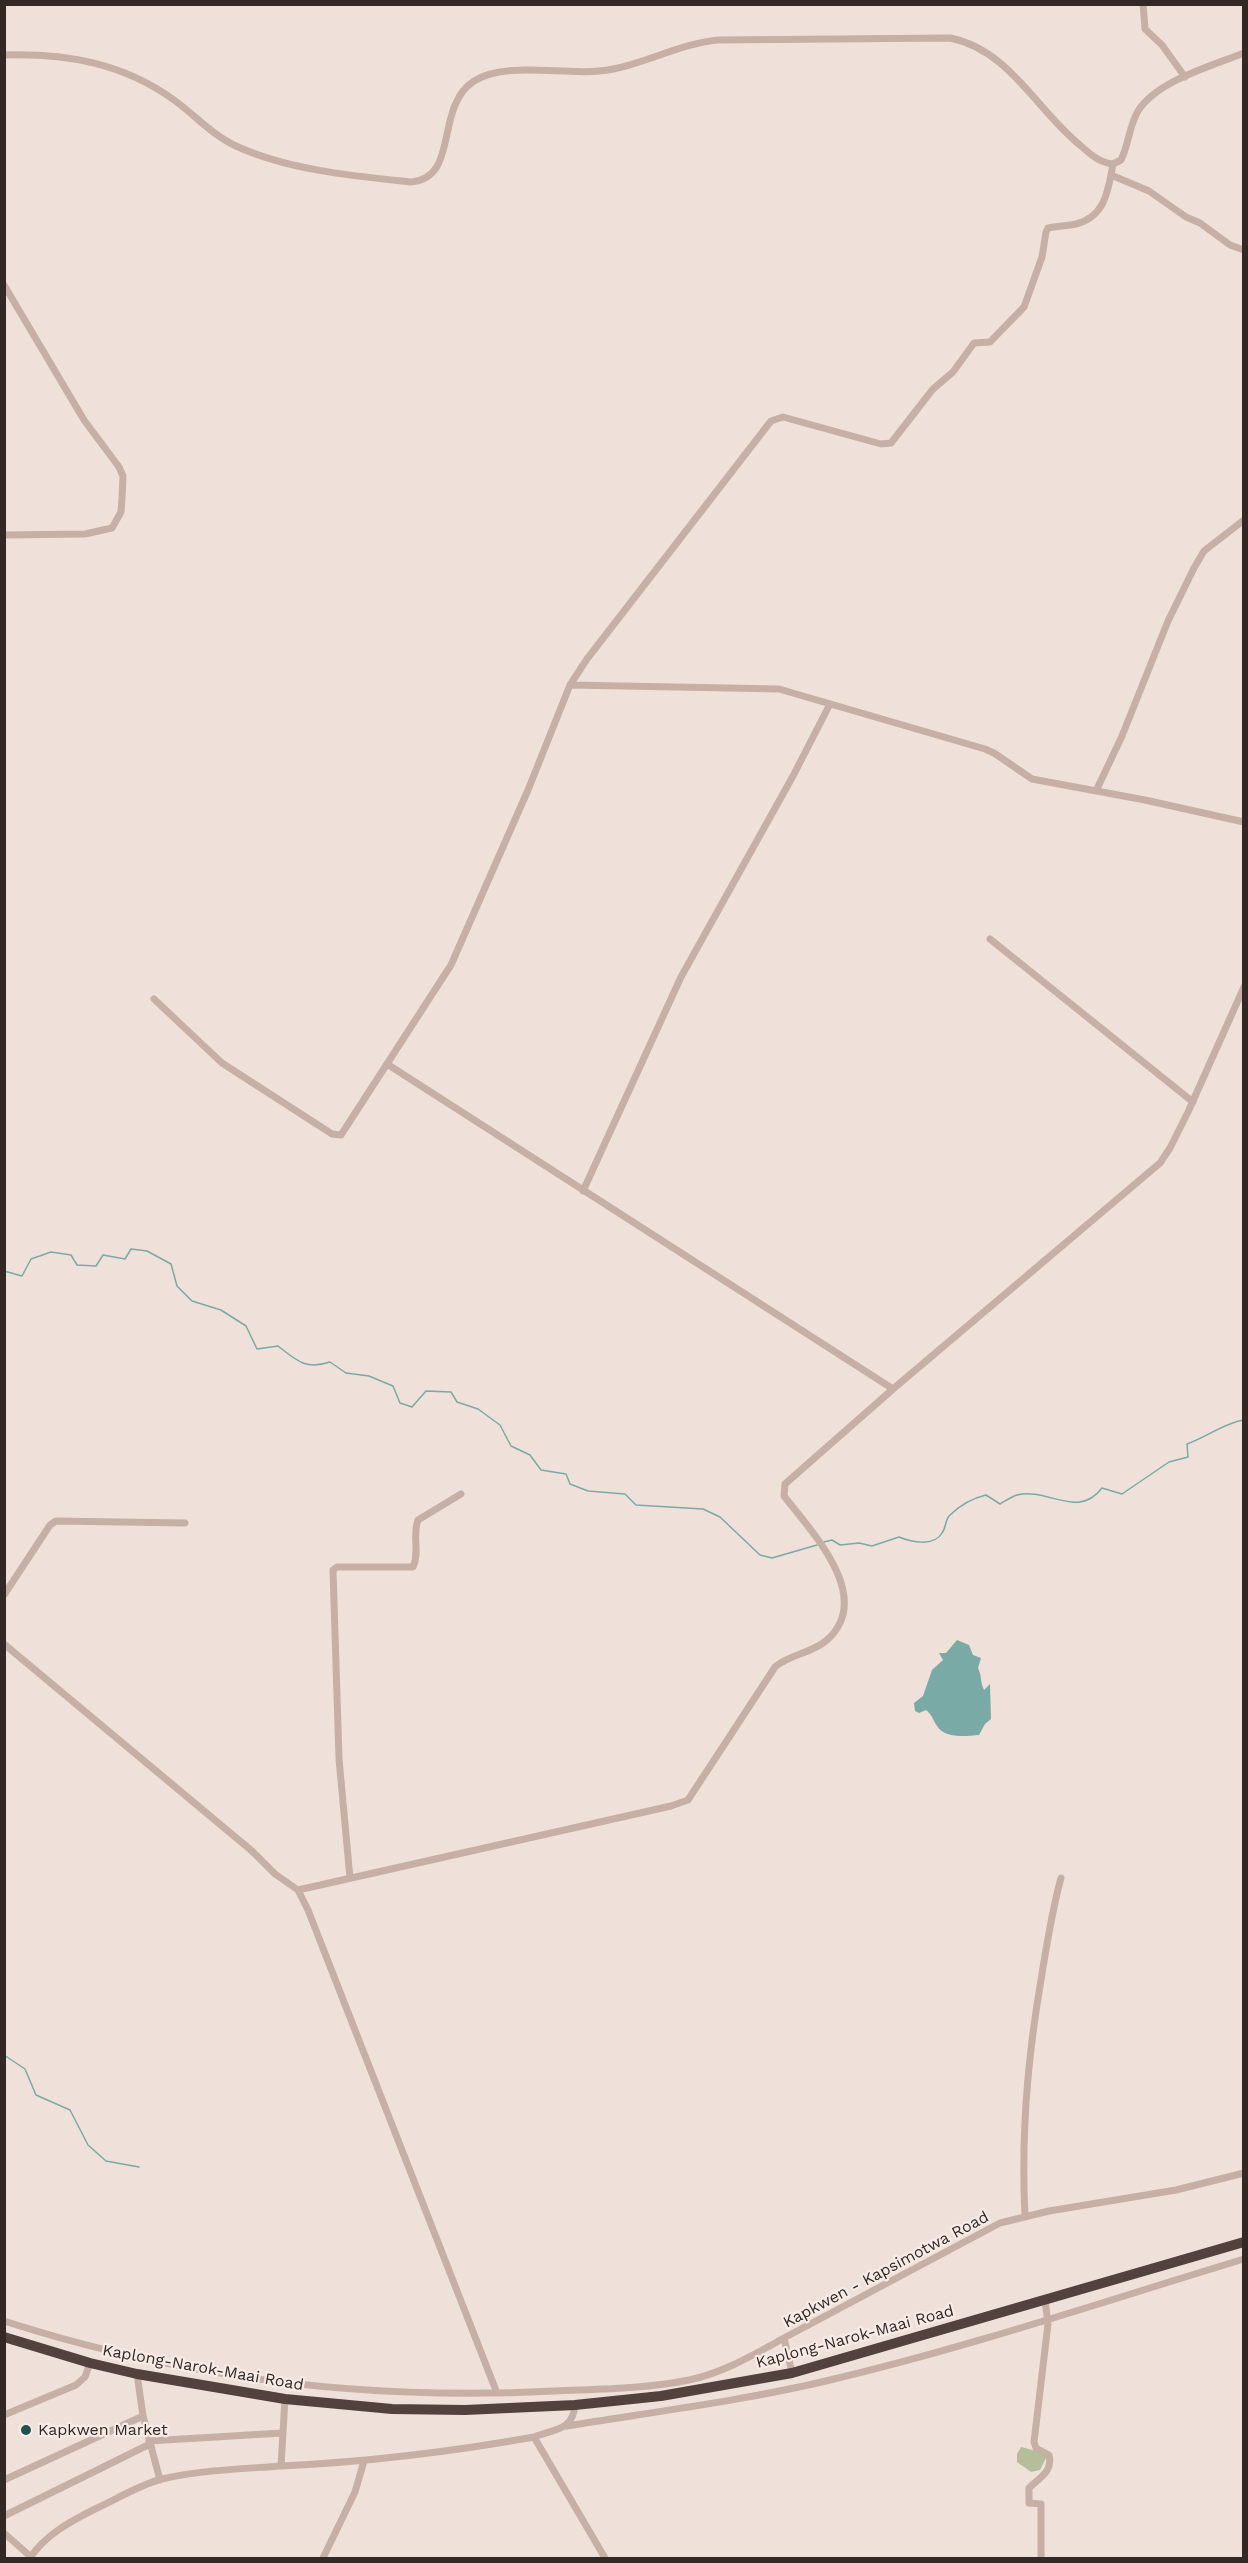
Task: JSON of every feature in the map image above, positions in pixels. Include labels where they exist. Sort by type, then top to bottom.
[{"type":"highway","name":"Kaplong-Narok-Maai Road","points":[[4,2337],[90,2363],[155,2378],[310,2402],[392,2409],[465,2410],[575,2405],[662,2396],[792,2373],[1244,2242]]},
{"type":"street","points":[[1143,4],[1145,29],[1162,45],[1185,77]]},
{"type":"street","points":[[4,55],[76,57],[109,67],[156,88],[220,137],[269,159],[317,170],[411,182],[420,180],[435,169],[444,151],[450,114],[458,96],[474,81],[492,73],[601,71],[690,44],[718,40],[950,38],[965,41],[992,55],[1005,66],[1069,137],[1092,156],[1113,164],[1118,162],[1124,154],[1132,125],[1144,102],[1153,94],[1185,77],[1244,53]]},
{"type":"street","points":[[154,999],[222,1063],[332,1134],[341,1135],[451,965],[528,790],[570,685],[587,659],[771,421],[783,417],[881,444],[891,443],[933,389],[953,372],[974,343],[990,342],[1024,307],[1041,257],[1046,231],[1048,228],[1075,224],[1094,216],[1106,198],[1113,164]]},
{"type":"street","points":[[1111,175],[1149,191],[1186,218],[1200,223],[1230,245],[1244,250]]},
{"type":"street","points":[[4,285],[84,420],[119,466],[123,483],[121,512],[112,528],[86,534],[4,535]]},
{"type":"street","points":[[1096,791],[1122,736],[1168,621],[1194,568],[1204,551],[1244,520]]},
{"type":"street","points":[[570,685],[778,689],[960,744],[985,749],[1032,779],[1244,822]]},
{"type":"street","points":[[583,1191],[681,977],[793,776],[830,704]]},
{"type":"street","points":[[990,939],[1193,1102]]},
{"type":"street","points":[[298,1890],[671,1806],[688,1800],[775,1667],[783,1660],[812,1651],[837,1630],[841,1620],[842,1586],[836,1566],[824,1546],[784,1496],[783,1491],[789,1479],[1160,1163],[1193,1102],[1244,987]]},
{"type":"street","points":[[387,1064],[893,1389]]},
{"type":"street","points":[[350,1878],[339,1759],[333,1572],[337,1567],[413,1567],[416,1562],[415,1530],[418,1520],[461,1494]]},
{"type":"street","points":[[4,1595],[50,1525],[56,1521],[185,1522]]},
{"type":"street","points":[[4,1644],[252,1851],[275,1874],[298,1890],[363,2046],[497,2393]]},
{"type":"street","points":[[1025,2216],[1023,2184],[1027,2079],[1044,1954],[1060,1878]]},
{"type":"street","name":"Kapkwen - Kapsimotwa Road","points":[[792,2373],[784,2338],[982,2231],[1025,2216],[1176,2190],[1244,2173]]},
{"type":"street","points":[[4,2533],[31,2558],[48,2538],[84,2515],[160,2480],[195,2473],[364,2461],[461,2450],[534,2437],[567,2426],[726,2402],[824,2382],[897,2363],[1244,2259]]},
{"type":"street","points":[[1041,2559],[1041,2504],[1029,2503],[1028,2500],[1029,2488],[1046,2474],[1050,2462],[1049,2455],[1036,2448],[1034,2442],[1048,2319],[1045,2300]]},
{"type":"street","points":[[4,2321],[99,2348],[240,2378],[312,2387],[437,2394],[660,2384],[709,2374],[784,2338]]},
{"type":"street","points":[[155,2378],[158,2362]]},
{"type":"street","points":[[4,2415],[76,2385],[85,2377],[90,2363]]},
{"type":"street","points":[[137,2374],[143,2416],[160,2480]]},
{"type":"street","points":[[660,2384],[662,2396]]},
{"type":"street","points":[[310,2402],[312,2387]]},
{"type":"street","points":[[281,2466],[285,2399]]},
{"type":"street","points":[[567,2426],[574,2416],[575,2405]]},
{"type":"street","points":[[4,2480],[143,2416]]},
{"type":"street","points":[[4,2516],[149,2443],[282,2433]]},
{"type":"street","points":[[534,2437],[605,2559]]},
{"type":"street","points":[[323,2559],[355,2492],[364,2461]]},
{"type":"green space","points":[[1021,2447],[1048,2454],[1040,2470],[1031,2472],[1017,2462],[1017,2454]]},
{"type":"water","points":[[957,1640],[969,1645],[973,1655],[981,1658],[978,1668],[984,1690],[990,1684],[991,1719],[979,1735],[950,1735],[937,1726],[926,1710],[919,1713],[915,1711],[914,1703],[923,1696],[932,1670],[943,1660],[939,1653],[946,1653]]},
{"type":"waterway","points":[[4,1271],[22,1276],[31,1259],[51,1252],[71,1255],[77,1265],[96,1266],[103,1255],[125,1259],[131,1249],[147,1251],[171,1264],[177,1286],[192,1301],[221,1310],[246,1326],[257,1349],[278,1346],[302,1363],[314,1365],[330,1362],[346,1373],[369,1376],[393,1386],[400,1403],[412,1407],[426,1391],[451,1392],[457,1402],[478,1409],[500,1425],[511,1446],[530,1455],[541,1470],[566,1474],[570,1484],[588,1491],[625,1494],[636,1505],[703,1509],[720,1517],[760,1555],[772,1558],[817,1545]]},
{"type":"waterway","points":[[824,1542],[832,1540],[840,1545],[859,1543],[872,1546],[899,1537],[916,1542],[928,1542],[942,1533],[953,1512],[971,1500],[986,1495],[1000,1504],[1017,1495],[1028,1494],[1072,1502],[1093,1497],[1102,1488],[1122,1494],[1169,1462],[1188,1457],[1187,1444],[1244,1420]]},
{"type":"waterway","points":[[4,2055],[25,2069],[36,2095],[70,2110],[88,2145],[106,2161],[139,2167]]},
{"type":"place","name":"Kapkwen Market","points":[[26,2430]]}]
